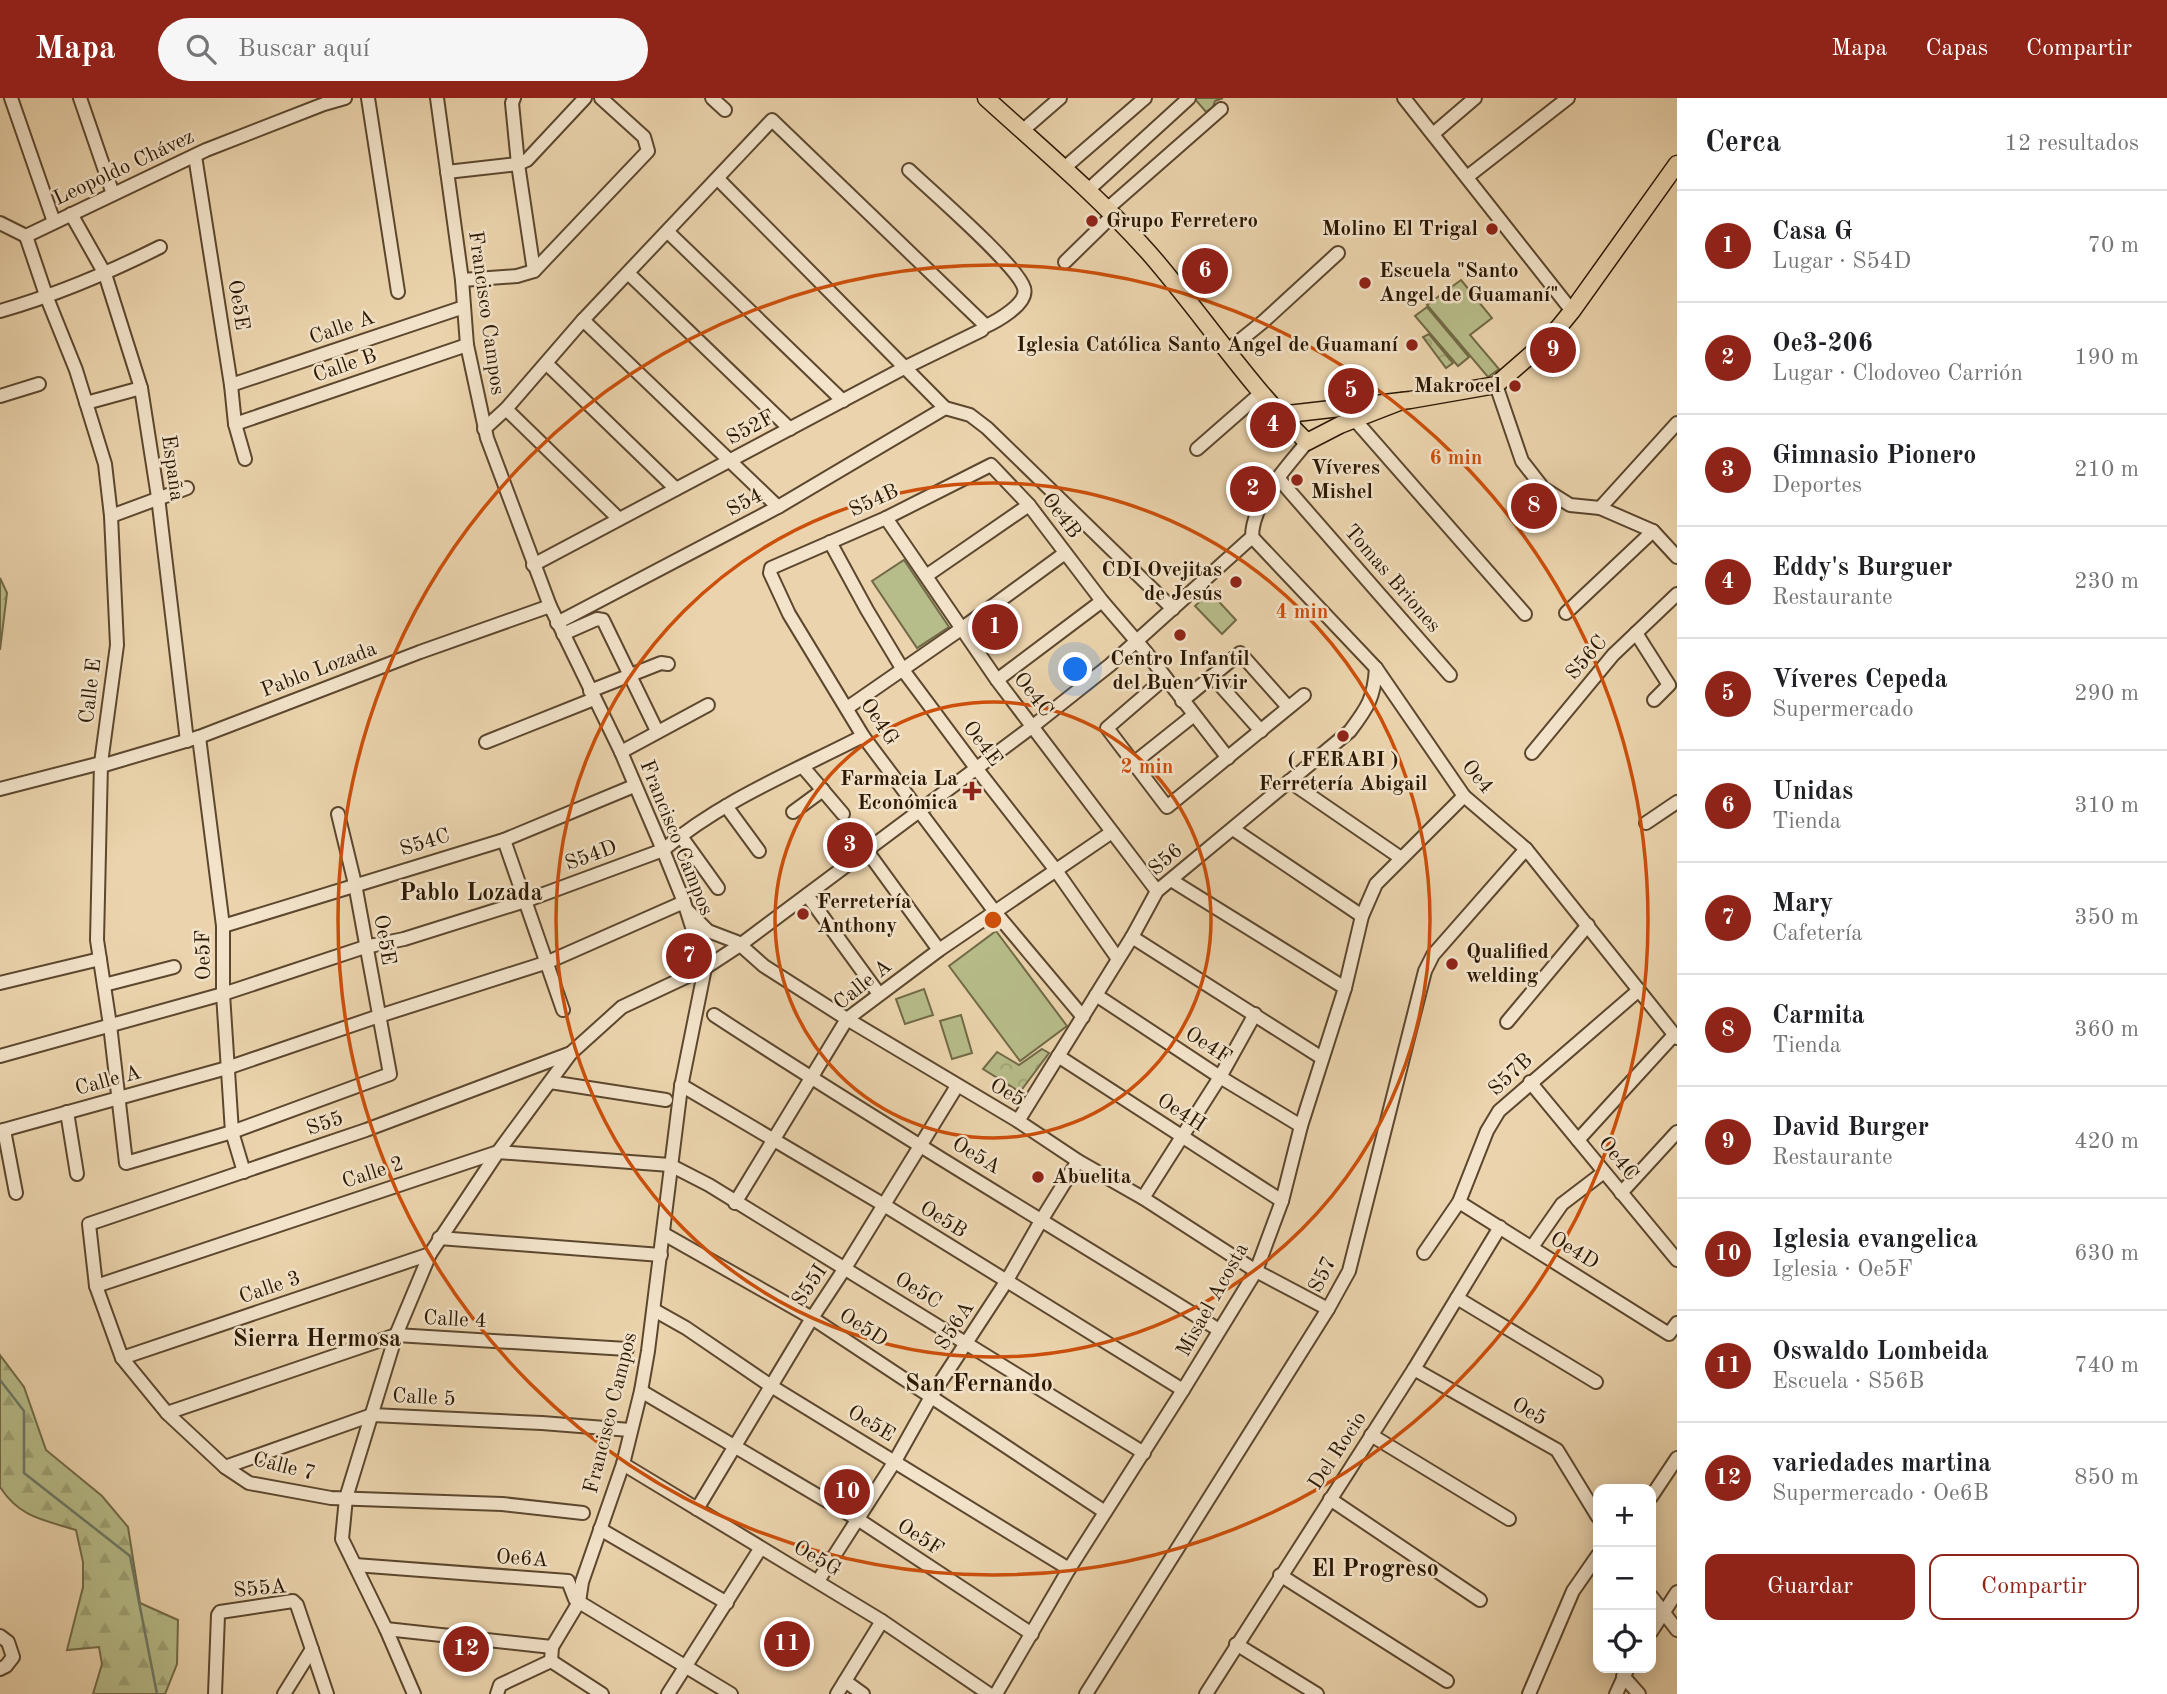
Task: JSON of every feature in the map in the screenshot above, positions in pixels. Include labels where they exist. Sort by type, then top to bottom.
[{"type":"main road","points":[[986,98],[1110,212],[1150,254],[1279,415],[1307,442],[1348,422],[1402,401]]},
{"type":"main road","points":[[1279,415],[1402,401],[1496,385],[1550,338],[1677,164]]},
{"type":"main road","points":[[1334,408],[1348,422]]},
{"type":"street","points":[[11,98],[54,222]]},
{"type":"street","points":[[80,98],[113,194]]},
{"type":"street","name":"Leopoldo Chávez","points":[[26,236],[195,156],[345,98]]},
{"type":"street","points":[[368,98],[398,292]]},
{"type":"street","name":"Francisco Campos","points":[[437,98],[462,280],[467,345],[484,429],[550,606],[621,752],[663,849],[705,968],[681,1085],[664,1234],[641,1391],[622,1464],[582,1582],[579,1602],[552,1647],[551,1661]]},
{"type":"street","points":[[514,98],[512,103],[518,164],[534,271]]},
{"type":"street","points":[[447,172],[518,164],[527,160],[585,98]]},
{"type":"street","points":[[462,280],[517,276],[534,271],[648,151],[644,137],[601,98]]},
{"type":"street","points":[[712,98],[726,110]]},
{"type":"street","points":[[1022,131],[1060,98]]},
{"type":"street","points":[[1063,169],[1145,98]]},
{"type":"street","points":[[1087,191],[1189,98]]},
{"type":"street","points":[[1404,98],[1572,311]]},
{"type":"street","points":[[1433,134],[1475,98]]},
{"type":"street","points":[[1467,177],[1568,98]]},
{"type":"street","points":[[1065,262],[1110,212],[1221,109]]},
{"type":"street","points":[[484,429],[506,409],[583,320],[770,121],[774,121],[984,326]]},
{"type":"street","name":"Oe5E","points":[[195,156],[235,424],[245,459]]},
{"type":"street","name":"S52F","points":[[533,565],[844,401],[1017,306],[1024,297],[1024,288],[1007,264],[909,170]]},
{"type":"street","points":[[718,179],[945,408],[970,415],[988,428],[1174,609]]},
{"type":"street","name":"España","points":[[71,214],[105,274],[141,388],[193,739]]},
{"type":"street","points":[[0,223],[26,236]]},
{"type":"street","points":[[667,232],[844,401]]},
{"type":"street","name":"Calle E","points":[[26,236],[76,370],[105,464],[111,516],[117,645],[101,764],[97,940],[126,1163],[232,1132]]},
{"type":"street","points":[[0,311],[47,298],[160,247]]},
{"type":"street","points":[[1227,351],[1338,253]]},
{"type":"street","points":[[628,273],[790,429]]},
{"type":"street","name":"Calle A","points":[[231,385],[464,307]]},
{"type":"street","points":[[583,320],[778,507]]},
{"type":"street","name":"Calle B","points":[[235,424],[467,345]]},
{"type":"street","points":[[547,364],[676,489]]},
{"type":"street","points":[[0,396],[39,384]]},
{"type":"street","points":[[1496,385],[1522,461],[1547,492],[1570,505],[1600,508],[1653,531],[1677,557]]},
{"type":"street","points":[[86,403],[141,388]]},
{"type":"street","points":[[1197,449],[1261,393]]},
{"type":"street","name":"S54","points":[[560,629],[778,507],[945,408]]},
{"type":"street","points":[[506,409],[619,519]]},
{"type":"street","points":[[1348,422],[1525,614]]},
{"type":"street","points":[[1600,508],[1677,423]]},
{"type":"street","points":[[414,1694],[342,1539],[346,1498],[396,1335],[430,1254],[498,1152],[571,1053],[622,1007],[705,968],[740,945],[1034,726],[1136,643],[1252,537],[1254,518],[1278,478],[1307,442]]},
{"type":"street","name":"Oe4B","points":[[991,465],[1029,505],[1228,758]]},
{"type":"street","name":"S54B","points":[[771,568],[886,518],[991,465]]},
{"type":"street","name":"Tomas Briones","points":[[1278,478],[1450,675]]},
{"type":"street","points":[[111,516],[187,488]]},
{"type":"street","points":[[926,576],[1029,505]]},
{"type":"street","name":"Oe4C","points":[[886,518],[997,680],[1157,891]]},
{"type":"street","points":[[1566,612],[1653,531]]},
{"type":"street","name":"Oe4","points":[[1252,537],[1376,668],[1464,796],[1525,849],[1676,1036]]},
{"type":"street","name":"Oe4E","points":[[830,542],[903,670],[1055,869],[1118,959]]},
{"type":"street","points":[[847,708],[1065,553]]},
{"type":"street","name":"Oe4G","points":[[771,568],[770,573],[789,614],[863,736],[995,912],[1083,1017]]},
{"type":"street","name":"S56C","points":[[1532,753],[1613,655],[1677,594]]},
{"type":"street","points":[[997,680],[1102,601]]},
{"type":"street","name":"Pablo Lozada","points":[[0,789],[193,739],[420,652],[550,606]]},
{"type":"street","points":[[560,629],[597,619],[603,620],[657,731]]},
{"type":"street","points":[[1636,633],[1669,685],[1654,700]]},
{"type":"street","points":[[1182,701],[1240,653],[1288,707]]},
{"type":"street","points":[[486,742],[662,663],[668,664]]},
{"type":"street","name":"S56","points":[[1018,1121],[1132,937],[1157,891],[1350,731],[1365,711],[1374,692],[1376,668]]},
{"type":"street","points":[[1212,676],[1261,731]]},
{"type":"street","points":[[1165,678],[1107,726],[1167,807],[1304,695]]},
{"type":"street","points":[[621,752],[708,705]]},
{"type":"street","points":[[1135,762],[1194,715]]},
{"type":"street","name":"S54D","points":[[0,1056],[223,994],[365,947],[404,939],[525,901],[663,849],[726,806],[863,736]]},
{"type":"street","name":"Oe5F","points":[[193,739],[223,926],[223,994],[232,1132],[244,1172]]},
{"type":"street","points":[[803,767],[844,814]]},
{"type":"street","points":[[1289,781],[1401,858]]},
{"type":"street","name":"S54C","points":[[223,926],[504,840],[634,786]]},
{"type":"street","points":[[793,812],[823,790]]},
{"type":"street","name":"Misael Acosta","points":[[996,1694],[1069,1569],[1256,1271],[1282,1201],[1301,1126],[1345,988],[1362,916],[1376,884],[1464,796]]},
{"type":"street","points":[[1646,823],[1677,802]]},
{"type":"street","points":[[726,806],[759,851]]},
{"type":"street","name":"Oe5E","points":[[232,1132],[390,1074],[355,884],[338,814]]},
{"type":"street","points":[[1233,829],[1362,916]]},
{"type":"street","name":"Calle A","points":[[736,1203],[846,1019],[939,950],[1112,832]]},
{"type":"street","points":[[680,835],[718,888]]},
{"type":"street","points":[[504,840],[563,1010]]},
{"type":"street","name":"S57","points":[[1086,1694],[1328,1309],[1349,1271],[1425,971],[1433,955],[1525,849]]},
{"type":"street","points":[[867,851],[939,950]]},
{"type":"street","points":[[1171,880],[1345,988]]},
{"type":"street","points":[[807,895],[879,994]]},
{"type":"street","points":[[227,1068],[548,962],[685,906]]},
{"type":"street","name":"Oe5","points":[[685,906],[708,931],[740,945],[764,966],[846,1019],[1018,1121],[1256,1271],[1328,1309]]},
{"type":"street","points":[[1507,1023],[1588,925]]},
{"type":"street","points":[[1132,937],[1322,1058]]},
{"type":"street","points":[[0,982],[100,960]]},
{"type":"street","points":[[104,985],[174,967]]},
{"type":"street","name":"S57B","points":[[1424,1253],[1459,1202],[1487,1131],[1499,1111],[1639,990]]},
{"type":"street","name":"Oe4F","points":[[1096,995],[1220,1077],[1301,1126]]},
{"type":"street","points":[[1143,1198],[1220,1077],[1255,1014]]},
{"type":"street","name":"Oe5A","points":[[714,1015],[809,1077],[1219,1330]]},
{"type":"street","points":[[1578,1140],[1676,1036]]},
{"type":"street","name":"S55","points":[[89,1224],[366,1130],[571,1053]]},
{"type":"street","name":"Oe4H","points":[[1058,1056],[1282,1201]]},
{"type":"street","name":"Calle A","points":[[2,1131],[227,1068]]},
{"type":"street","points":[[550,1082],[666,1100]]},
{"type":"street","name":"Oe4C","points":[[1530,1082],[1620,1193],[1675,1253]]},
{"type":"street","name":"Oe5B","points":[[681,1085],[884,1205],[1183,1390]]},
{"type":"street","name":"S55I","points":[[697,1509],[957,1086]]},
{"type":"street","points":[[67,1112],[77,1174]]},
{"type":"street","points":[[2,1131],[16,1193]]},
{"type":"street","points":[[1620,1193],[1677,1132]]},
{"type":"street","name":"Calle 2","points":[[96,1286],[498,1152],[670,1165]]},
{"type":"street","name":"S56A","points":[[818,1581],[859,1520],[932,1395],[1006,1282],[1078,1161]]},
{"type":"street","name":"Oe5C","points":[[670,1165],[845,1268],[1144,1452]]},
{"type":"street","points":[[1532,1247],[1562,1204],[1604,1172]]},
{"type":"street","name":"Oe4D","points":[[1459,1202],[1669,1334],[1677,1323]]},
{"type":"street","name":"Calle 7","points":[[89,1224],[96,1286],[122,1358],[167,1413],[225,1467],[249,1483],[331,1498],[502,1504],[583,1513]]},
{"type":"street","name":"Del Rocio","points":[[1206,1694],[1414,1368],[1500,1227]]},
{"type":"street","name":"Oe5D","points":[[664,1234],[812,1318],[1105,1512]]},
{"type":"street","points":[[439,1238],[661,1255]]},
{"type":"street","name":"Calle 3","points":[[122,1358],[430,1254]]},
{"type":"street","points":[[1457,1298],[1596,1382]]},
{"type":"street","name":"Oe5E","points":[[654,1310],[686,1328],[771,1386],[1069,1569]]},
{"type":"street","name":"Calle 4","points":[[167,1413],[396,1335],[626,1349]]},
{"type":"street","name":"Oe5","points":[[1414,1368],[1557,1450],[1593,1509]]},
{"type":"street","name":"Oe5F","points":[[641,1391],[859,1520],[1032,1634]]},
{"type":"street","name":"Calle 5","points":[[225,1467],[372,1415],[630,1430]]},
{"type":"street","points":[[1371,1435],[1508,1519]]},
{"type":"street","points":[[1656,1490],[1677,1458]]},
{"type":"street","name":"Oe5G","points":[[622,1464],[882,1621],[989,1694]]},
{"type":"street","points":[[1330,1499],[1480,1600]]},
{"type":"street","points":[[600,1529],[727,1603]]},
{"type":"street","points":[[668,1694],[760,1549]]},
{"type":"street","points":[[1529,1694],[1573,1591],[1593,1562]]},
{"type":"street","name":"Oe6A","points":[[355,1565],[568,1581],[575,1599],[579,1602],[731,1694]]},
{"type":"street","points":[[1280,1575],[1447,1681]]},
{"type":"street","points":[[1656,1624],[1677,1592]]},
{"type":"street","name":"S55A","points":[[215,1694],[220,1612],[293,1601],[298,1605],[312,1649]]},
{"type":"street","points":[[1656,1604],[1677,1630]]},
{"type":"street","points":[[837,1694],[882,1621]]},
{"type":"street","points":[[386,1629],[552,1647]]},
{"type":"street","points":[[0,1636],[8,1642],[13,1657],[0,1669]]},
{"type":"street","points":[[1236,1644],[1317,1694]]},
{"type":"street","points":[[284,1694],[312,1649]]},
{"type":"street","points":[[312,1649],[327,1694]]},
{"type":"street","points":[[497,1694],[500,1685],[551,1661],[602,1694]]},
{"type":"street","points":[[1616,1694],[1626,1673]]},
{"type":"street","points":[[1627,1673],[1639,1694]]},
{"type":"street","points":[[845,1681],[863,1694]]},
{"type":"green space","points":[[1194,98],[1223,98],[1215,101],[1213,107],[1206,112]]},
{"type":"green space","points":[[1461,280],[1492,318],[1470,335],[1499,369],[1488,377],[1427,305]]},
{"type":"green space","points":[[1427,307],[1469,357],[1458,366],[1415,316]]},
{"type":"green space","points":[[1429,334],[1453,363],[1446,368],[1423,337]]},
{"type":"green space","points":[[904,560],[949,627],[917,648],[872,581]]},
{"type":"green space","points":[[0,578],[7,593],[0,650]]},
{"type":"green space","points":[[1210,592],[1236,620],[1222,634],[1195,606]]},
{"type":"green space","points":[[996,931],[1067,1026],[1020,1061],[949,966]]},
{"type":"green space","points":[[924,989],[933,1015],[905,1024],[896,999]]},
{"type":"green space","points":[[961,1015],[972,1053],[952,1059],[940,1021]]},
{"type":"green space","points":[[1042,1049],[1049,1053],[1020,1092],[983,1069],[997,1052],[1019,1065]]},
{"type":"green space","points":[[0,1355],[24,1387],[46,1450],[102,1496],[128,1527],[140,1603],[178,1620],[177,1664],[165,1694],[93,1694],[102,1664],[99,1647],[67,1650],[83,1587],[83,1562],[76,1530],[24,1512],[0,1487]]},
{"type":"waterway","points":[[0,1380],[24,1411],[24,1473],[130,1556],[157,1694]]},
{"type":"place","name":"Grupo Ferretero","points":[[1092,221]]},
{"type":"place","name":"Molino El Trigal","points":[[1492,229]]},
{"type":"place","name":"Unidas","points":[[1205,271]]},
{"type":"place","name":"Escuela \"Santo Angel de Guamaní\"","points":[[1365,283]]},
{"type":"place","name":"Iglesia Católica Santo Angel de Guamaní","points":[[1412,345]]},
{"type":"place","name":"David Burger","points":[[1553,350]]},
{"type":"place","name":"Makrocel","points":[[1515,386]]},
{"type":"place","name":"Víveres Cepeda","points":[[1351,391]]},
{"type":"place","name":"Eddy's Burguer","points":[[1273,425]]},
{"type":"place","name":"Víveres Mishel","points":[[1297,480]]},
{"type":"place","name":"Oe3-206","points":[[1253,489]]},
{"type":"place","name":"Carmita","points":[[1534,506]]},
{"type":"place","name":"CDI Ovejitas de Jesús","points":[[1236,582]]},
{"type":"place","name":"Casa G","points":[[995,627]]},
{"type":"place","name":"Centro Infantil del Buen Vivir","points":[[1180,635]]},
{"type":"place","name":"( FERABI ) Ferretería Abigail","points":[[1343,736]]},
{"type":"place","name":"Farmacia La Económica","points":[[972,791]]},
{"type":"place","name":"Gimnasio Pionero","points":[[850,845]]},
{"type":"place","name":"Ferretería Anthony","points":[[803,914]]},
{"type":"place","name":"Mary","points":[[689,956]]},
{"type":"place","name":"Qualified welding","points":[[1452,964]]},
{"type":"place","name":"Abuelita","points":[[1038,1177]]},
{"type":"place","name":"Iglesia evangelica","points":[[847,1492]]},
{"type":"place","name":"Oswaldo Lombeida","points":[[787,1644]]},
{"type":"place","name":"variedades martina","points":[[466,1649]]},
{"type":"district","name":"Pablo Lozada","points":[[471,894]]},
{"type":"district","name":"Sierra Hermosa","points":[[317,1340]]},
{"type":"district","name":"San Fernando","points":[[979,1385]]},
{"type":"district","name":"El Progreso","points":[[1375,1570]]}]
